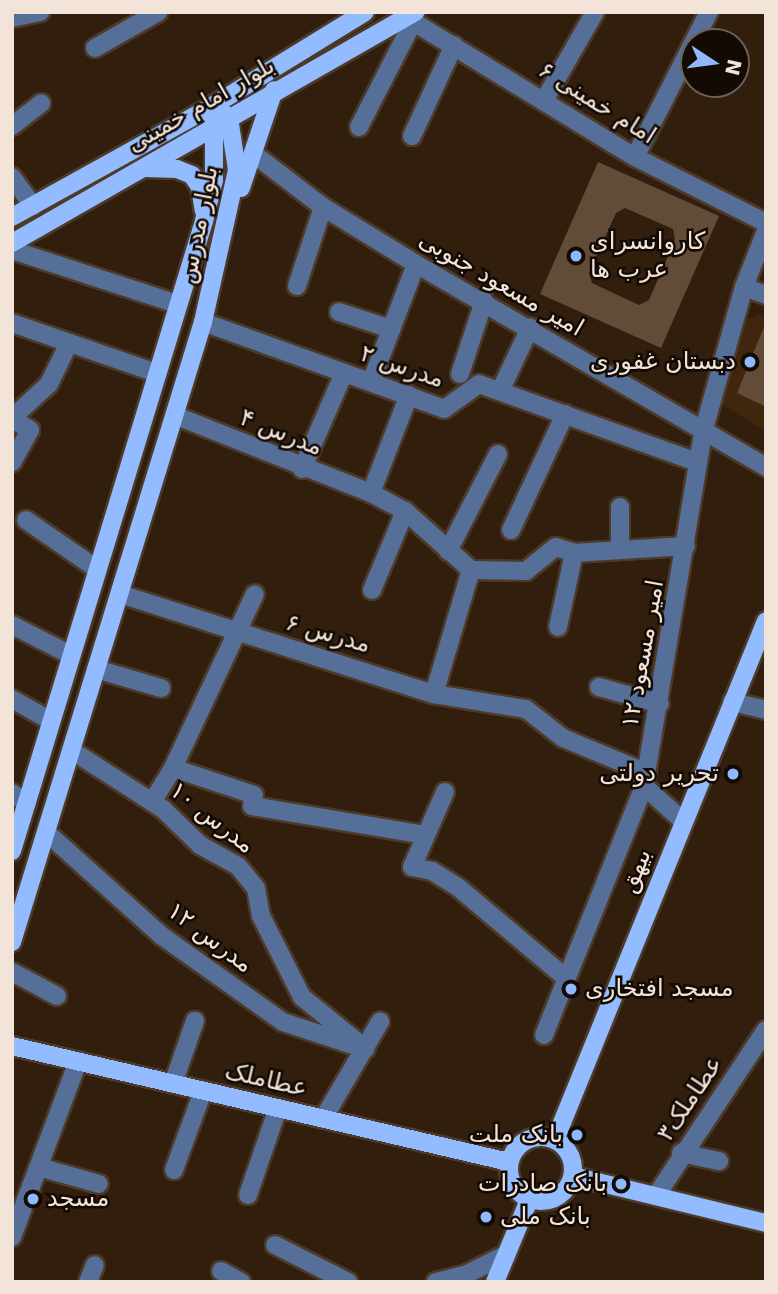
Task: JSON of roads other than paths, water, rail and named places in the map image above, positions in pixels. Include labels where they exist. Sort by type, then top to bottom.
[{"type":"main road","name":"بلوار امام خمینی","points":[[12,217],[214,105],[365,12]]},
{"type":"main road","name":"بلوار امام خمینی","points":[[12,243],[274,90],[412,17]]},
{"type":"main road","points":[[225,231],[255,155],[274,90]]},
{"type":"main road","points":[[214,105],[229,118]]},
{"type":"main road","name":"بلوار مدرس","points":[[12,851],[19,798],[51,721],[204,221],[214,180],[214,105]]},
{"type":"main road","name":"بلوار مدرس","points":[[12,942],[203,323],[237,170],[229,118]]},
{"type":"main road","points":[[134,149],[143,167],[177,169],[192,175],[203,196],[204,221]]},
{"type":"main road","points":[[95,578],[120,594]]},
{"type":"main road","name":"بیهق","points":[[555,1140],[766,621]]},
{"type":"main road","name":"عطاملک","points":[[12,1046],[509,1162]]},
{"type":"main road","points":[[527,1140],[555,1140],[570,1154],[573,1176],[569,1186],[552,1200],[530,1200],[515,1189],[509,1162],[527,1140]]},
{"type":"main road","points":[[573,1176],[766,1223]]},
{"type":"main road","points":[[495,1282],[530,1200]]},
{"type":"street","points":[[13,16],[40,12]]},
{"type":"street","points":[[95,48],[158,12]]},
{"type":"street","points":[[545,99],[595,12]]},
{"type":"street","points":[[635,157],[709,12]]},
{"type":"street","points":[[359,127],[412,17]]},
{"type":"street","name":"امام خمینی ۶","points":[[412,17],[635,157],[766,223]]},
{"type":"street","points":[[412,136],[454,45]]},
{"type":"street","points":[[12,126],[41,103]]},
{"type":"street","name":"امیر مسعود جنوبی","points":[[255,155],[323,207],[416,264],[484,301],[766,467]]},
{"type":"street","points":[[12,177],[33,206]]},
{"type":"street","points":[[297,286],[323,207]]},
{"type":"street","name":"امیر مسعود ۱۲","points":[[544,1035],[645,780],[660,704],[704,429],[744,287],[766,231]]},
{"type":"street","points":[[12,250],[177,304]]},
{"type":"street","points":[[371,382],[416,264]]},
{"type":"street","points":[[744,287],[766,295]]},
{"type":"street","points":[[460,374],[484,301]]},
{"type":"street","points":[[339,312],[391,329]]},
{"type":"street","points":[[12,323],[156,373]]},
{"type":"street","name":"مدرس ۲","points":[[203,323],[409,395],[444,410],[479,384],[501,389],[697,463]]},
{"type":"street","points":[[501,389],[530,328]]},
{"type":"street","points":[[12,463],[30,430],[12,419],[49,384],[69,343]]},
{"type":"street","points":[[302,469],[344,373]]},
{"type":"street","points":[[370,493],[409,395]]},
{"type":"street","points":[[511,530],[565,414]]},
{"type":"street","name":"مدرس ۴","points":[[174,415],[302,469],[370,493],[405,512],[471,570]]},
{"type":"street","points":[[448,551],[498,454]]},
{"type":"street","points":[[620,507],[620,550]]},
{"type":"street","points":[[372,590],[405,512]]},
{"type":"street","points":[[26,520],[95,578]]},
{"type":"street","points":[[435,694],[471,570],[526,571],[556,547],[574,553],[686,546]]},
{"type":"street","points":[[558,627],[574,553]]},
{"type":"street","name":"مدرس ۶","points":[[120,594],[237,634],[435,694],[526,709],[563,737],[645,780]]},
{"type":"street","points":[[152,802],[173,768],[255,594]]},
{"type":"street","points":[[12,625],[71,655]]},
{"type":"street","points":[[96,669],[161,688]]},
{"type":"street","points":[[599,687],[660,704]]},
{"type":"street","points":[[12,699],[51,721]]},
{"type":"street","points":[[732,702],[766,710]]},
{"type":"street","name":"مدرس ۱۰","points":[[72,750],[152,802],[200,845],[238,866],[256,888],[261,916],[302,997],[366,1049]]},
{"type":"street","points":[[173,768],[254,795],[253,806],[426,835]]},
{"type":"street","points":[[645,780],[683,821]]},
{"type":"street","points":[[445,792],[412,867],[432,871],[459,888],[566,978]]},
{"type":"street","name":"مدرس ۱۲","points":[[46,832],[162,936],[283,1021],[366,1049]]},
{"type":"street","points":[[12,972],[57,996]]},
{"type":"street","points":[[173,1084],[195,1021]]},
{"type":"street","points":[[323,1119],[380,1022]]},
{"type":"street","name":"عطاملک۳","points":[[656,1196],[681,1153],[759,1052],[766,1030]]},
{"type":"street","points":[[12,1237],[21,1191],[39,1167],[78,1061]]},
{"type":"street","points":[[174,1170],[203,1091]]},
{"type":"street","points":[[248,1195],[278,1108]]},
{"type":"street","points":[[681,1153],[719,1161]]},
{"type":"street","points":[[39,1167],[99,1184]]},
{"type":"street","points":[[275,1245],[348,1282]]},
{"type":"street","points":[[436,1282],[465,1275],[507,1254]]},
{"type":"street","points":[[88,1282],[95,1265]]},
{"type":"street","points":[[221,1270],[241,1282]]},
{"type":"place","name":"کاروانسرای عرب ها","points":[[576,256]]},
{"type":"place","name":"دبستان غفوری","points":[[750,362]]},
{"type":"place","name":"تحریر دولتی","points":[[733,774]]},
{"type":"place","name":"مسجد افتخاری","points":[[571,989]]},
{"type":"place","name":"بانک ملت","points":[[577,1135]]},
{"type":"place","name":"بانک صادرات","points":[[621,1184]]},
{"type":"place","name":"مسجد","points":[[33,1199]]},
{"type":"place","name":"بانک ملی","points":[[486,1217]]}]
